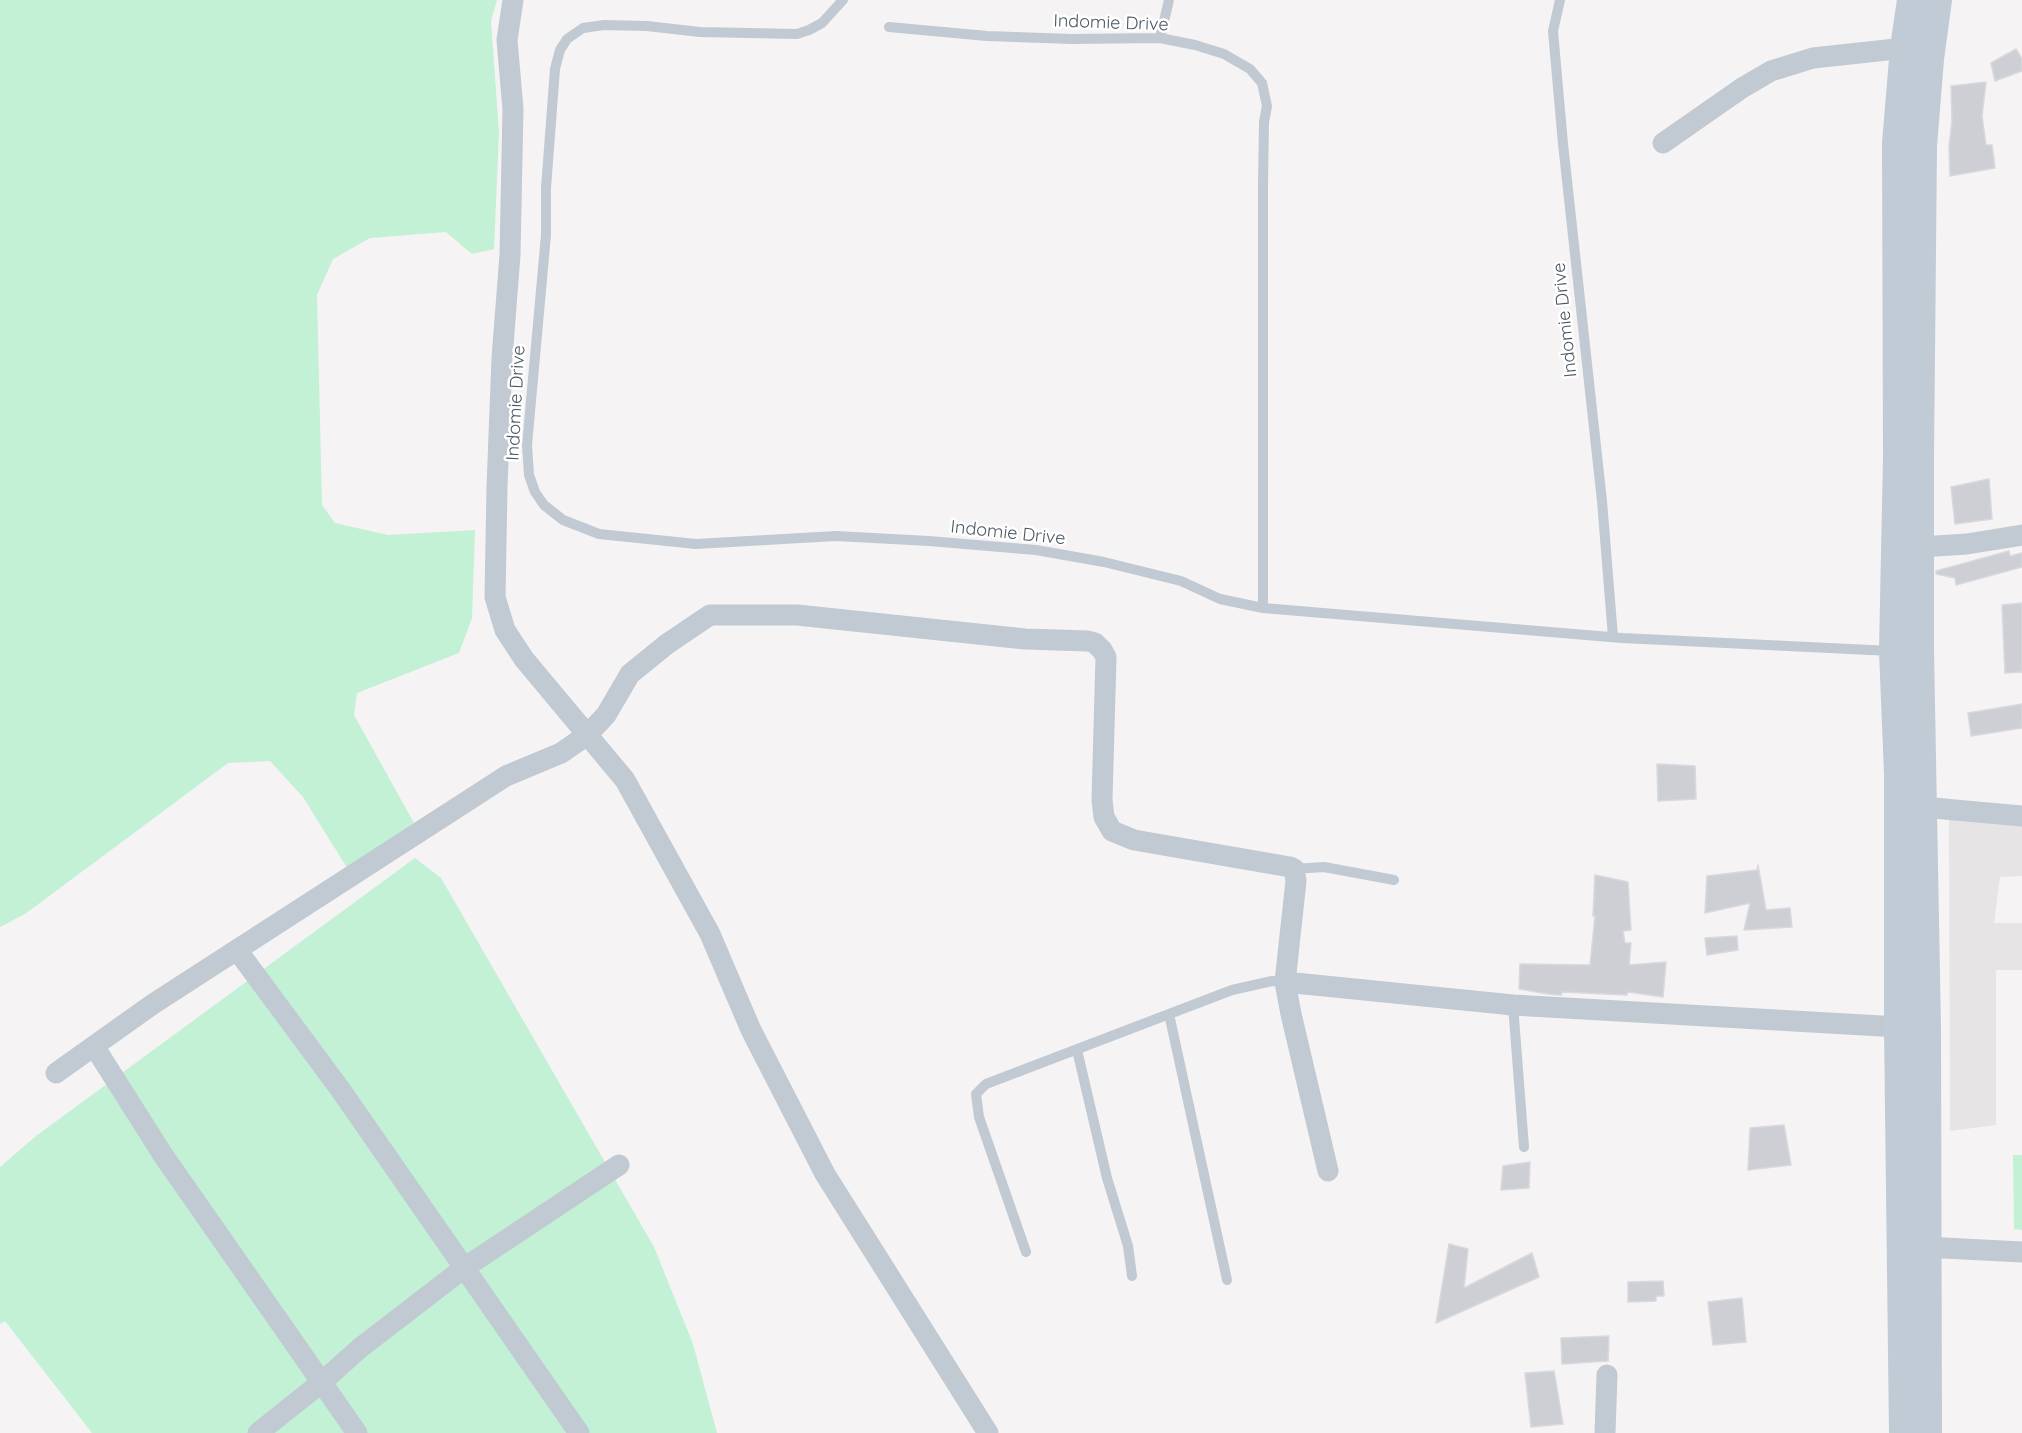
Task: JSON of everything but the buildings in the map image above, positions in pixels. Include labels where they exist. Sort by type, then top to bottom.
[{"type":"main road","points":[[1912,0],[1905,48],[1898,143],[1898,432],[1907,651],[1922,807],[1926,1028],[1927,1433]]},
{"type":"main road","points":[[1904,1433],[1899,1028],[1899,774],[1907,651],[1920,547],[1922,146],[1929,59],[1938,0]]},
{"type":"street","points":[[513,0],[507,40],[513,121],[510,255],[502,358],[497,487],[495,597],[505,630],[518,650],[625,780],[710,934],[751,1030],[825,1174],[988,1433]]},
{"type":"street","points":[[1663,143],[1742,88],[1772,71],[1814,58],[1905,48]]},
{"type":"street","points":[[1920,547],[1967,544],[2022,535]]},
{"type":"street","points":[[56,1073],[153,1004],[506,776],[561,753],[587,735],[606,715],[630,674],[667,644],[710,615],[797,615],[1025,639],[1095,643],[1106,657],[1102,800],[1104,817],[1112,831],[1134,840],[1294,869],[1296,881],[1285,982],[1328,1171]]},
{"type":"street","points":[[1922,807],[2022,816]]},
{"type":"street","points":[[237,950],[339,1089],[575,1431]]},
{"type":"street","points":[[1285,982],[1513,1005],[1899,1028]]},
{"type":"street","points":[[94,1046],[163,1155],[357,1433]]},
{"type":"street","points":[[258,1433],[360,1348],[464,1268],[620,1165]]},
{"type":"street","points":[[1925,1247],[2022,1252]]},
{"type":"street","points":[[1605,1433],[1607,1376]]},
{"type":"lane","name":"Indomie Drive","points":[[843,0],[822,23],[797,34],[700,32],[647,26],[604,25],[583,28],[567,39],[560,50],[555,69],[546,188],[546,235],[527,445],[529,476],[536,492],[544,505],[563,520],[599,534],[696,544],[836,536],[1036,550],[1104,562],[1181,580],[1220,599],[1263,608],[1613,638],[1907,651]]},
{"type":"lane","points":[[1160,38],[1169,0]]},
{"type":"lane","name":"Indomie Drive","points":[[1560,0],[1553,31],[1602,501],[1613,638]]},
{"type":"lane","name":"Indomie Drive","points":[[889,27],[987,36],[1071,39],[1160,38],[1224,54],[1250,69],[1262,83],[1267,106],[1264,122],[1263,185],[1263,608]]},
{"type":"lane","points":[[1294,869],[1324,867],[1394,880]]},
{"type":"lane","points":[[1026,1252],[979,1117],[976,1094],[986,1084],[1238,987],[1272,981],[1285,982]]},
{"type":"lane","points":[[1513,1005],[1524,1147]]},
{"type":"lane","points":[[1169,1014],[1227,1280]]},
{"type":"lane","points":[[1077,1050],[1107,1178],[1128,1246],[1132,1276]]},
{"type":"shaded area","points":[[1949,818],[2022,822],[2022,876],[2000,877],[1994,923],[2022,923],[2022,970],[1996,970],[1996,1125],[1950,1131]]},
{"type":"green space","points":[[0,0],[497,0],[491,21],[499,133],[494,249],[472,254],[446,232],[370,238],[333,259],[317,295],[322,505],[335,523],[388,535],[475,530],[472,618],[459,653],[357,693],[354,715],[414,823],[349,871],[303,797],[270,761],[228,763],[25,914],[0,927]]},
{"type":"green space","points":[[415,858],[441,878],[654,1247],[693,1344],[717,1433],[92,1433],[5,1321],[0,1324],[0,1167],[36,1136]]},
{"type":"green space","points":[[2013,1155],[2022,1155],[2022,1230],[2014,1229]]}]
